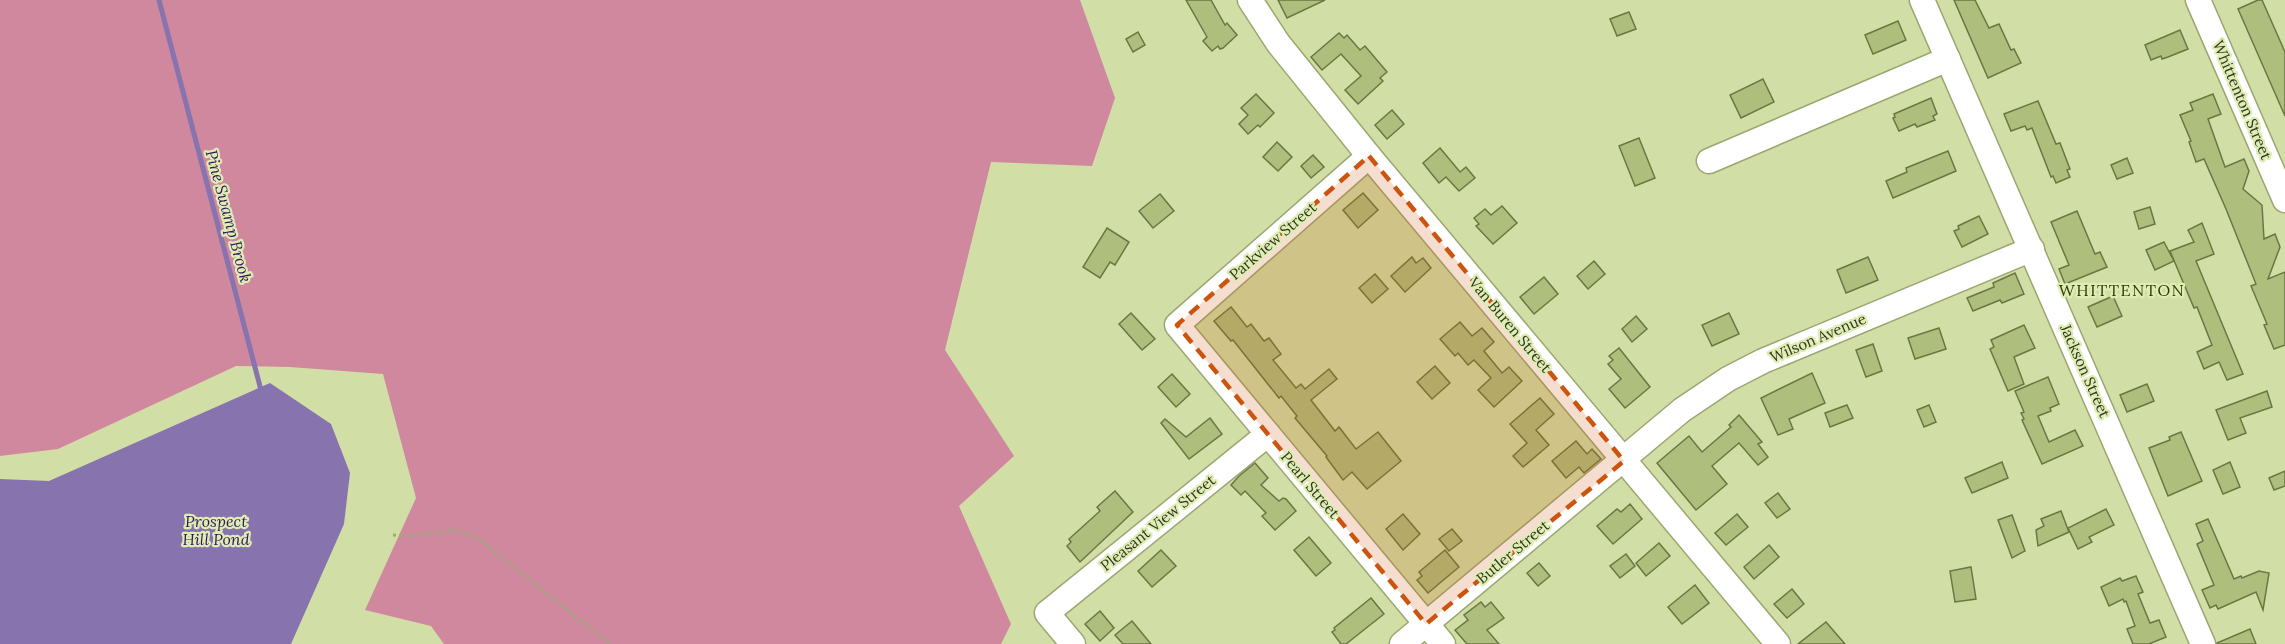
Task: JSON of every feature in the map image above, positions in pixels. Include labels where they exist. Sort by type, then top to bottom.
[{"type":"street","name":"Van Buren Street","points":[[1250,0],[1278,43],[1369,156],[1778,644]]},
{"type":"street","name":"Jackson Street","points":[[1922,0],[2203,644]]},
{"type":"street","name":"Whittenton Street","points":[[2198,0],[2285,200]]},
{"type":"street","points":[[1709,161],[1948,59]]},
{"type":"street","name":"Parkview Street","points":[[1177,325],[1369,156]]},
{"type":"street","name":"Wilson Avenue","points":[[1624,460],[1682,410],[1712,388],[1745,369],[2032,249]]},
{"type":"street","name":"Pearl Street","points":[[1177,325],[1443,644]]},
{"type":"street","name":"Pleasant View Street","points":[[1073,644],[1047,614],[1268,434]]},
{"type":"street","name":"Butler Street","points":[[1402,644],[1624,460]]},
{"type":"path","points":[[393,535],[411,536],[455,530],[479,539],[610,644]]},
{"type":"highlighted area","points":[[1369,156],[1624,461],[1426,624],[1177,325]]},
{"type":"shaded area","points":[[0,0],[1080,0],[1115,98],[1092,166],[991,162],[945,350],[1014,456],[959,506],[1011,624],[1001,644],[444,644],[431,626],[365,610],[416,498],[383,374],[290,367],[236,366],[58,449],[0,456]]},
{"type":"water","name":"Prospect Hill Pond","points":[[270,383],[331,424],[350,473],[344,524],[291,644],[0,644],[0,479],[49,481]]},
{"type":"building","points":[[1186,0],[1211,0],[1225,25],[1227,23],[1237,35],[1223,48],[1220,49],[1218,46],[1212,51],[1203,41],[1207,37]]},
{"type":"building","points":[[1278,0],[1325,0],[1287,18]]},
{"type":"building","points":[[1954,0],[1975,0],[1989,28],[1999,24],[2011,50],[2014,49],[2021,63],[1988,78]]},
{"type":"building","points":[[2262,0],[2285,52],[2285,116],[2238,9]]},
{"type":"building","points":[[1629,12],[1636,29],[1617,36],[1610,19]]},
{"type":"building","points":[[1898,21],[1906,40],[1873,54],[1865,35]]},
{"type":"building","points":[[2180,30],[2188,49],[2162,59],[2161,56],[2151,60],[2145,45]]},
{"type":"building","points":[[1138,32],[1145,45],[1133,52],[1126,39]]},
{"type":"building","points":[[1339,33],[1344,38],[1347,35],[1360,50],[1365,46],[1387,72],[1380,78],[1383,81],[1358,104],[1345,90],[1361,76],[1341,54],[1322,70],[1311,57]]},
{"type":"building","points":[[1763,79],[1774,102],[1741,118],[1730,95]]},
{"type":"building","points":[[1256,94],[1274,113],[1260,127],[1258,125],[1248,134],[1239,124],[1248,115],[1241,108]]},
{"type":"building","points":[[2213,94],[2221,114],[2208,119],[2225,167],[2244,159],[2249,171],[2243,189],[2262,205],[2264,239],[2275,234],[2280,247],[2268,279],[2285,272],[2285,345],[2274,349],[2264,325],[2267,324],[2251,286],[2256,284],[2226,209],[2204,159],[2196,162],[2189,142],[2191,141],[2180,115],[2193,110],[2190,103]]},
{"type":"building","points":[[1931,98],[1937,114],[1933,116],[1935,120],[1917,127],[1915,124],[1899,131],[1893,118],[1894,114]]},
{"type":"building","points":[[2038,101],[2056,144],[2060,143],[2070,169],[2067,170],[2070,177],[2056,183],[2053,176],[2051,177],[2032,128],[2027,130],[2025,126],[2011,131],[2004,114]]},
{"type":"building","points":[[1392,110],[1404,124],[1387,139],[1375,125]]},
{"type":"building","points":[[1639,138],[1655,178],[1635,186],[1619,146]]},
{"type":"building","points":[[1277,142],[1292,157],[1278,171],[1263,157]]},
{"type":"building","points":[[1440,148],[1460,172],[1466,167],[1475,178],[1459,191],[1446,177],[1439,183],[1423,163]]},
{"type":"building","points":[[1948,151],[1956,171],[1893,198],[1886,181],[1907,172],[1906,168]]},
{"type":"building","points":[[1313,155],[1324,167],[1311,178],[1301,166]]},
{"type":"building","points":[[2127,158],[2133,173],[2117,179],[2111,165]]},
{"type":"building","points":[[1363,193],[1378,210],[1358,228],[1343,210]]},
{"type":"building","points":[[1160,194],[1174,211],[1153,228],[1139,211]]},
{"type":"building","points":[[1502,206],[1517,223],[1493,244],[1476,226],[1479,224],[1474,218],[1485,209],[1491,215]]},
{"type":"building","points":[[2150,207],[2155,224],[2139,229],[2134,212]]},
{"type":"building","points":[[2077,211],[2095,254],[2100,252],[2107,267],[2065,284],[2059,269],[2069,265],[2051,222]]},
{"type":"building","points":[[1979,216],[1988,234],[1962,247],[1954,231],[1959,229],[1958,226]]},
{"type":"building","points":[[2202,223],[2214,254],[2196,261],[2243,374],[2227,380],[2219,362],[2204,369],[2197,352],[2212,345],[2197,307],[2194,308],[2170,251],[2194,242],[2188,230]]},
{"type":"building","points":[[1107,228],[1129,242],[1115,265],[1110,262],[1100,278],[1083,267]]},
{"type":"building","points":[[2164,242],[2174,261],[2155,270],[2146,250]]},
{"type":"building","points":[[1412,257],[1416,263],[1423,258],[1431,268],[1405,292],[1391,276]]},
{"type":"building","points":[[1868,257],[1878,280],[1846,293],[1837,270]]},
{"type":"building","points":[[1594,261],[1605,274],[1588,289],[1577,276]]},
{"type":"building","points":[[2015,273],[2024,294],[2002,303],[2000,300],[1973,311],[1967,298],[1994,287],[1993,283]]},
{"type":"building","points":[[1375,274],[1388,289],[1372,303],[1359,288]]},
{"type":"building","points":[[1544,277],[1558,294],[1534,314],[1520,297]]},
{"type":"building","points":[[2113,296],[2122,316],[2097,327],[2088,307]]},
{"type":"building","points":[[1231,307],[1247,327],[1251,324],[1264,341],[1269,338],[1281,354],[1273,360],[1296,388],[1301,384],[1305,389],[1329,369],[1337,379],[1311,400],[1335,431],[1339,427],[1356,449],[1378,432],[1401,461],[1367,489],[1352,472],[1343,480],[1327,456],[1295,418],[1297,416],[1281,396],[1279,398],[1233,340],[1231,341],[1214,321]]},
{"type":"building","points":[[1131,313],[1155,339],[1142,350],[1119,324]]},
{"type":"building","points":[[1729,313],[1739,334],[1712,346],[1702,325]]},
{"type":"building","points":[[1636,316],[1647,329],[1632,342],[1622,329]]},
{"type":"building","points":[[1460,322],[1472,336],[1482,328],[1494,342],[1484,351],[1502,373],[1509,367],[1522,381],[1494,407],[1478,390],[1491,378],[1474,360],[1468,365],[1458,353],[1455,356],[1440,339]]},
{"type":"building","points":[[2024,325],[2035,348],[2014,357],[2024,384],[2008,391],[1990,349],[1994,347],[1991,340]]},
{"type":"building","points":[[1939,328],[1946,349],[1915,359],[1908,338]]},
{"type":"building","points":[[1873,344],[1882,371],[1866,377],[1856,350]]},
{"type":"building","points":[[1619,348],[1650,387],[1625,408],[1609,389],[1621,379],[1608,364],[1613,360],[1609,356]]},
{"type":"building","points":[[1435,366],[1450,383],[1432,399],[1417,382]]},
{"type":"building","points":[[1812,373],[1825,403],[1789,419],[1793,429],[1778,435],[1761,398]]},
{"type":"building","points":[[1172,374],[1190,394],[1176,407],[1158,387]]},
{"type":"building","points":[[2048,377],[2059,404],[2050,408],[2051,411],[2038,416],[2049,442],[2075,430],[2083,446],[2042,464],[2022,420],[2024,419],[2021,413],[2024,412],[2015,391]]},
{"type":"building","points":[[2147,384],[2154,401],[2127,412],[2120,395]]},
{"type":"building","points":[[2267,391],[2272,407],[2240,418],[2246,433],[2228,440],[2216,410]]},
{"type":"building","points":[[1540,398],[1554,414],[1536,430],[1549,445],[1523,467],[1513,456],[1527,443],[1510,424]]},
{"type":"building","points":[[1847,405],[1853,418],[1830,427],[1825,413]]},
{"type":"building","points":[[1929,405],[1936,422],[1924,427],[1917,410]]},
{"type":"building","points":[[1739,415],[1762,442],[1758,444],[1768,457],[1758,465],[1739,443],[1712,466],[1727,484],[1696,510],[1657,463],[1689,436],[1702,452],[1731,427],[1729,425]]},
{"type":"building","points":[[1210,418],[1222,434],[1189,459],[1161,423],[1165,419],[1186,437]]},
{"type":"building","points":[[2181,432],[2202,481],[2168,496],[2149,448],[2170,440],[2169,437]]},
{"type":"building","points":[[1576,441],[1587,454],[1592,449],[1601,459],[1584,473],[1579,467],[1566,478],[1552,461]]},
{"type":"building","points":[[2002,462],[2008,478],[1972,493],[1965,478]]},
{"type":"building","points":[[2230,462],[2240,487],[2223,494],[2213,470]]},
{"type":"building","points":[[1255,463],[1268,478],[1261,485],[1279,501],[1286,499],[1296,511],[1275,530],[1262,516],[1266,513],[1245,491],[1241,495],[1231,485]]},
{"type":"building","points":[[2285,471],[2285,486],[2274,490],[2269,478]]},
{"type":"building","points":[[1115,491],[1133,512],[1080,562],[1067,546],[1071,542],[1069,539],[1100,511],[1097,507]]},
{"type":"building","points":[[1778,493],[1790,509],[1777,518],[1765,503]]},
{"type":"building","points":[[1630,504],[1642,519],[1613,544],[1597,526],[1617,509],[1621,512]]},
{"type":"building","points":[[2106,509],[2114,525],[2089,537],[2092,542],[2078,549],[2068,528]]},
{"type":"building","points":[[2061,511],[2069,532],[2038,546],[2036,530],[2044,526],[2041,519]]},
{"type":"building","points":[[1403,514],[1420,534],[1403,550],[1386,529]]},
{"type":"building","points":[[1737,514],[1748,527],[1726,545],[1715,533]]},
{"type":"building","points":[[2012,515],[2025,551],[2012,558],[1998,520]]},
{"type":"building","points":[[2208,519],[2234,579],[2259,571],[2269,573],[2263,610],[2256,592],[2218,609],[2216,605],[2210,608],[2202,590],[2214,585],[2197,544],[2203,541],[2196,524]]},
{"type":"building","points":[[1452,529],[1462,541],[1449,551],[1439,539]]},
{"type":"building","points":[[1309,537],[1331,563],[1316,576],[1294,550]]},
{"type":"building","points":[[1659,543],[1670,556],[1646,576],[1636,563]]},
{"type":"building","points":[[1769,545],[1779,557],[1754,579],[1744,567]]},
{"type":"building","points":[[1161,550],[1176,566],[1152,587],[1138,571]]},
{"type":"building","points":[[1445,550],[1459,567],[1428,593],[1417,580],[1422,576],[1419,572]]},
{"type":"building","points":[[1626,554],[1635,566],[1620,578],[1610,566]]},
{"type":"building","points":[[1539,563],[1550,576],[1538,586],[1527,573]]},
{"type":"building","points":[[1971,567],[1976,599],[1955,602],[1950,571]]},
{"type":"building","points":[[2136,576],[2143,592],[2138,594],[2150,623],[2159,620],[2166,637],[2149,644],[2133,644],[2127,629],[2135,626],[2126,601],[2124,602],[2123,599],[2109,606],[2101,587],[2120,578],[2122,581]]},
{"type":"building","points":[[1695,585],[1709,603],[1682,624],[1668,607]]},
{"type":"building","points":[[1792,589],[1804,604],[1787,618],[1774,604]]},
{"type":"building","points":[[1371,598],[1384,614],[1346,644],[1341,644],[1332,632],[1334,628]]},
{"type":"building","points":[[1481,602],[1485,607],[1491,602],[1504,618],[1487,630],[1499,644],[1467,644],[1455,630],[1468,620],[1464,615]]},
{"type":"building","points":[[1100,611],[1114,628],[1100,641],[1085,624]]},
{"type":"building","points":[[1132,621],[1151,644],[1123,644],[1115,635]]},
{"type":"building","points":[[1826,622],[1845,644],[1798,644]]},
{"type":"building","points":[[2250,629],[2256,644],[2217,644],[2217,643]]},
{"type":"waterway","name":"Pine Swamp Brook","points":[[159,0],[262,394]]},
{"type":"district","name":"WHITTENTON","points":[[2122,290]]}]
